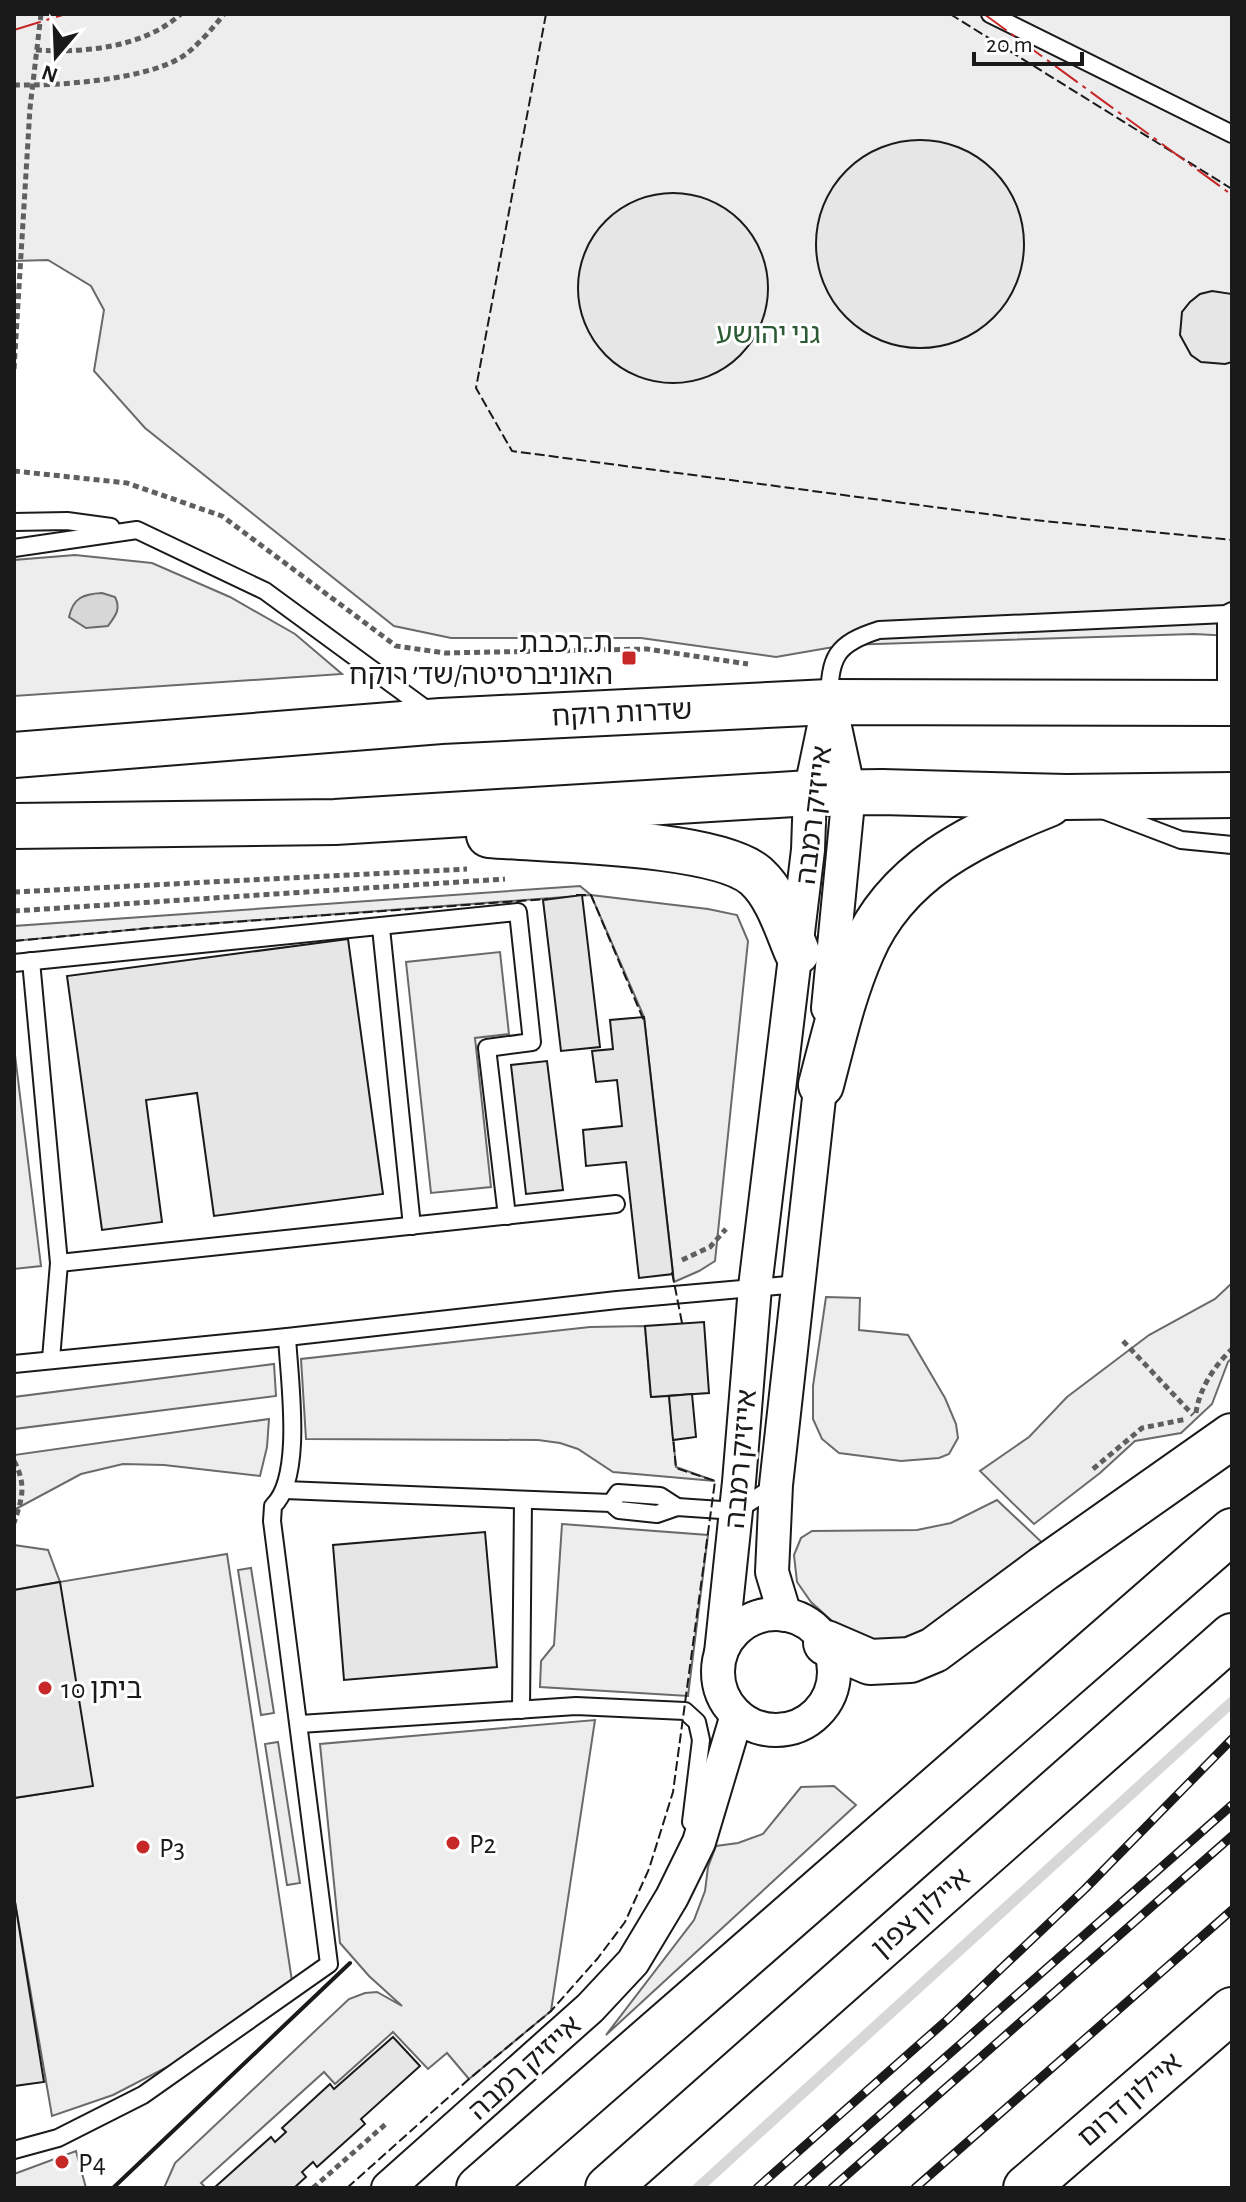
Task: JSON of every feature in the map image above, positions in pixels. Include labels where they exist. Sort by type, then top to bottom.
[{"type":"main road","name":"שדרות רוקח","points":[[14,755],[441,721],[829,702],[1229,703]]},
{"type":"main road","points":[[14,826],[335,822],[830,793],[1066,797],[1232,795]]},
{"type":"main road","points":[[821,1085],[848,987],[863,948],[882,914],[910,882],[962,843],[989,828],[1066,797]]},
{"type":"main road","points":[[335,822],[627,844],[716,858],[748,870],[758,878],[774,899],[797,952]]},
{"type":"main road","points":[[826,1643],[870,1662],[910,1660],[934,1650],[1043,1569],[1214,1427]]},
{"type":"main road","points":[[479,2188],[1232,1531]]},
{"type":"main road","name":"איילון צפון","points":[[608,2188],[1232,1636]]},
{"type":"main road","name":"איילון דרום","points":[[1026,2188],[1232,2010]]},
{"type":"street","name":"אייזיק רמבה","points":[[785,1615],[772,1572],[776,1485],[821,1085],[830,793],[829,702]]},
{"type":"street","name":"אייזיק רמבה","points":[[721,1653],[755,1287],[808,850],[830,793]]},
{"type":"street","points":[[769,1614],[802,1620],[826,1643],[833,1660],[834,1678],[829,1695],[812,1717],[788,1729],[770,1730],[752,1725],[737,1715],[726,1702],[719,1687],[721,1653],[728,1639],[753,1618],[769,1614]]},
{"type":"street","name":"אייזיק רמבה","points":[[388,2188],[590,2008],[633,1962],[672,1897],[699,1842],[737,1715]]},
{"type":"lane","points":[[990,14],[1232,134]]},
{"type":"lane","points":[[14,522],[67,521],[132,530],[176,547],[265,591],[441,721]]},
{"type":"lane","points":[[14,548],[132,530]]},
{"type":"lane","points":[[829,702],[830,671],[836,654],[859,636],[879,630],[1229,613],[1229,703]]},
{"type":"lane","points":[[1066,797],[1181,840],[1232,845]]},
{"type":"lane","points":[[51,1359],[59,1263],[22,962],[518,912],[532,1042],[487,1048],[507,1216]]},
{"type":"lane","points":[[381,928],[412,1226]]},
{"type":"lane","points":[[59,1263],[616,1204]]},
{"type":"lane","points":[[14,1364],[799,1284]]},
{"type":"lane","points":[[14,2150],[58,2138],[143,2095],[329,1964],[272,1521],[273,1506],[285,1490],[293,1422],[287,1337]]},
{"type":"lane","points":[[737,1496],[776,1485]]},
{"type":"lane","points":[[285,1490],[611,1503],[619,1510],[657,1514],[776,1485]]},
{"type":"lane","points":[[521,1710],[523,1500]]},
{"type":"lane","points":[[300,1724],[576,1706],[685,1711],[697,1722],[701,1740],[690,1829],[675,1874],[633,1962]]},
{"type":"path","points":[[14,369],[33,85],[41,14]]},
{"type":"path","points":[[36,50],[73,52],[112,46],[147,35],[181,14]]},
{"type":"path","points":[[14,85],[135,74],[181,58],[224,14]]},
{"type":"path","points":[[14,892],[471,869]]},
{"type":"path","points":[[14,911],[521,878]]},
{"type":"path","points":[[682,1260],[710,1247],[726,1229]]},
{"type":"path","points":[[1123,1341],[1214,1427]]},
{"type":"path","points":[[1214,1427],[1198,1404],[1217,1362],[1232,1349]]},
{"type":"path","points":[[1093,1469],[1142,1428],[1177,1419],[1214,1427]]},
{"type":"path","points":[[14,1461],[23,1477],[24,1495],[14,1523]]},
{"type":"path","points":[[313,2188],[388,2122]]},
{"type":"shaded area","name":"גני יהושע","points":[[14,14],[1232,14],[1232,636],[1194,634],[845,645],[776,657],[641,638],[451,638],[394,626],[145,428],[94,371],[104,310],[91,286],[48,260],[14,261]]},
{"type":"shaded area","points":[[75,555],[152,563],[230,597],[295,634],[342,674],[14,696],[14,560]]},
{"type":"shaded area","points":[[102,593],[115,597],[118,605],[108,626],[86,628],[69,617],[73,605],[80,598]]},
{"type":"shaded area","points":[[580,886],[591,895],[14,941],[14,926]]},
{"type":"shaded area","points":[[591,895],[737,915],[748,941],[715,1261],[674,1282],[644,1017]]},
{"type":"shaded area","points":[[500,952],[509,1034],[475,1038],[491,1187],[431,1193],[406,962]]},
{"type":"shaded area","points":[[14,1047],[41,1266],[14,1269]]},
{"type":"shaded area","points":[[1232,1283],[1232,1358],[1212,1404],[1181,1433],[1135,1441],[1100,1473],[1034,1524],[980,1471],[1029,1437],[1067,1397],[1149,1335],[1215,1299]]},
{"type":"shaded area","points":[[826,1297],[860,1298],[859,1330],[908,1335],[945,1398],[956,1424],[958,1438],[949,1454],[939,1458],[901,1461],[839,1453],[822,1439],[813,1419],[813,1386]]},
{"type":"shaded area","points":[[645,1326],[651,1397],[669,1396],[676,1467],[715,1481],[613,1472],[578,1449],[538,1440],[306,1439],[301,1359],[590,1327]]},
{"type":"shaded area","points":[[274,1364],[276,1396],[14,1429],[14,1397]]},
{"type":"shaded area","points":[[269,1419],[260,1476],[164,1465],[123,1464],[81,1474],[14,1510],[14,1455]]},
{"type":"shaded area","points":[[997,1500],[1050,1550],[904,1646],[852,1639],[811,1602],[797,1582],[794,1555],[801,1538],[812,1531],[917,1530],[951,1523]]},
{"type":"shaded area","points":[[562,1524],[708,1535],[688,1696],[540,1687],[541,1661],[554,1645]]},
{"type":"shaded area","name":"P3","points":[[14,1545],[48,1550],[60,1582],[227,1554],[292,1981],[177,2062],[113,2095],[52,2116],[14,1896],[14,1798],[92,1786],[59,1582],[14,1590]]},
{"type":"shaded area","points":[[251,1568],[274,1713],[261,1715],[238,1570]]},
{"type":"shaded area","name":"P2","points":[[595,1720],[551,2011],[469,2079],[447,2053],[428,2069],[393,2032],[335,2084],[324,2072],[201,2183],[206,2188],[164,2188],[175,2163],[349,1999],[377,1992],[402,2006],[369,1976],[340,1943],[320,1744]]},
{"type":"shaded area","points":[[278,1742],[300,1883],[287,1885],[265,1744]]},
{"type":"shaded area","points":[[834,1786],[856,1805],[606,2035],[694,1920],[716,1846],[738,1843],[763,1834],[801,1787]]},
{"type":"shaded area","name":"P4","points":[[76,2151],[86,2188],[14,2188],[14,2174]]},
{"type":"building","points":[[920,140],[960,148],[993,171],[1016,204],[1024,244],[1016,284],[993,317],[960,340],[920,348],[880,340],[847,317],[824,284],[816,244],[824,204],[847,171],[880,148]]},
{"type":"building","points":[[673,193],[692,194],[710,200],[740,221],[761,251],[767,269],[767,307],[761,325],[740,355],[710,376],[692,382],[673,383],[654,382],[636,376],[606,355],[585,325],[579,307],[578,288],[579,269],[585,251],[606,221],[636,200],[654,194]]},
{"type":"building","points":[[1212,291],[1232,294],[1232,362],[1225,364],[1201,362],[1191,355],[1180,335],[1182,312],[1200,294]]},
{"type":"building","points":[[582,895],[600,1047],[561,1051],[543,900]]},
{"type":"building","points":[[348,939],[383,1194],[214,1216],[197,1093],[146,1100],[162,1222],[102,1230],[67,976]]},
{"type":"building","points":[[644,1017],[673,1274],[639,1278],[626,1162],[586,1166],[583,1130],[622,1126],[617,1080],[596,1082],[592,1051],[613,1049],[610,1020]]},
{"type":"building","points":[[547,1061],[563,1190],[526,1194],[511,1065]]},
{"type":"building","points":[[704,1322],[709,1393],[651,1397],[645,1326]]},
{"type":"building","points":[[692,1394],[696,1437],[673,1440],[669,1396]]},
{"type":"building","points":[[485,1532],[497,1667],[344,1680],[333,1545]]},
{"type":"building","name":"ביתן 10","points":[[60,1582],[93,1786],[14,1798],[14,1590]]},
{"type":"building","points":[[14,1896],[44,2082],[14,2086]]},
{"type":"building","points":[[393,2037],[420,2066],[361,2119],[365,2124],[317,2167],[313,2162],[302,2172],[306,2177],[294,2188],[214,2188],[271,2137],[275,2142],[286,2132],[282,2128],[330,2084],[334,2089]]},
{"type":"waterway","points":[[698,2188],[1232,1702]]},
{"type":"railway","points":[[757,2188],[948,2019],[1085,1889],[1232,1739]]},
{"type":"railway","points":[[797,2188],[1232,1805]]},
{"type":"railway","points":[[832,2188],[1232,1836]]},
{"type":"railway","points":[[915,2188],[1232,1910]]},
{"type":"fence","points":[[546,14],[476,388],[512,451],[1024,519],[1232,540]]},
{"type":"fence","points":[[950,14],[1232,189]]},
{"type":"fence","points":[[576,895],[591,895],[644,1021]]},
{"type":"fence","points":[[14,941],[548,899]]},
{"type":"fence","points":[[672,1272],[682,1323],[679,1323]]},
{"type":"fence","points":[[347,2188],[551,2011],[625,1922],[649,1869],[673,1792],[715,1481],[676,1468],[673,1437]]},
{"type":"wall","points":[[113,2188],[350,1963]]},
{"type":"power","points":[[14,30],[66,14]]},
{"type":"power","points":[[984,14],[1232,195]]},
{"type":"place","name":"ת. רכבת האוניברסיטה/שד׳ רוקח","points":[[629,658]]},
{"type":"place","name":"ביתן 10","points":[[45,1688]]},
{"type":"place","name":"P2","points":[[453,1843]]},
{"type":"place","name":"P3","points":[[143,1847]]},
{"type":"place","name":"P4","points":[[62,2162]]}]
